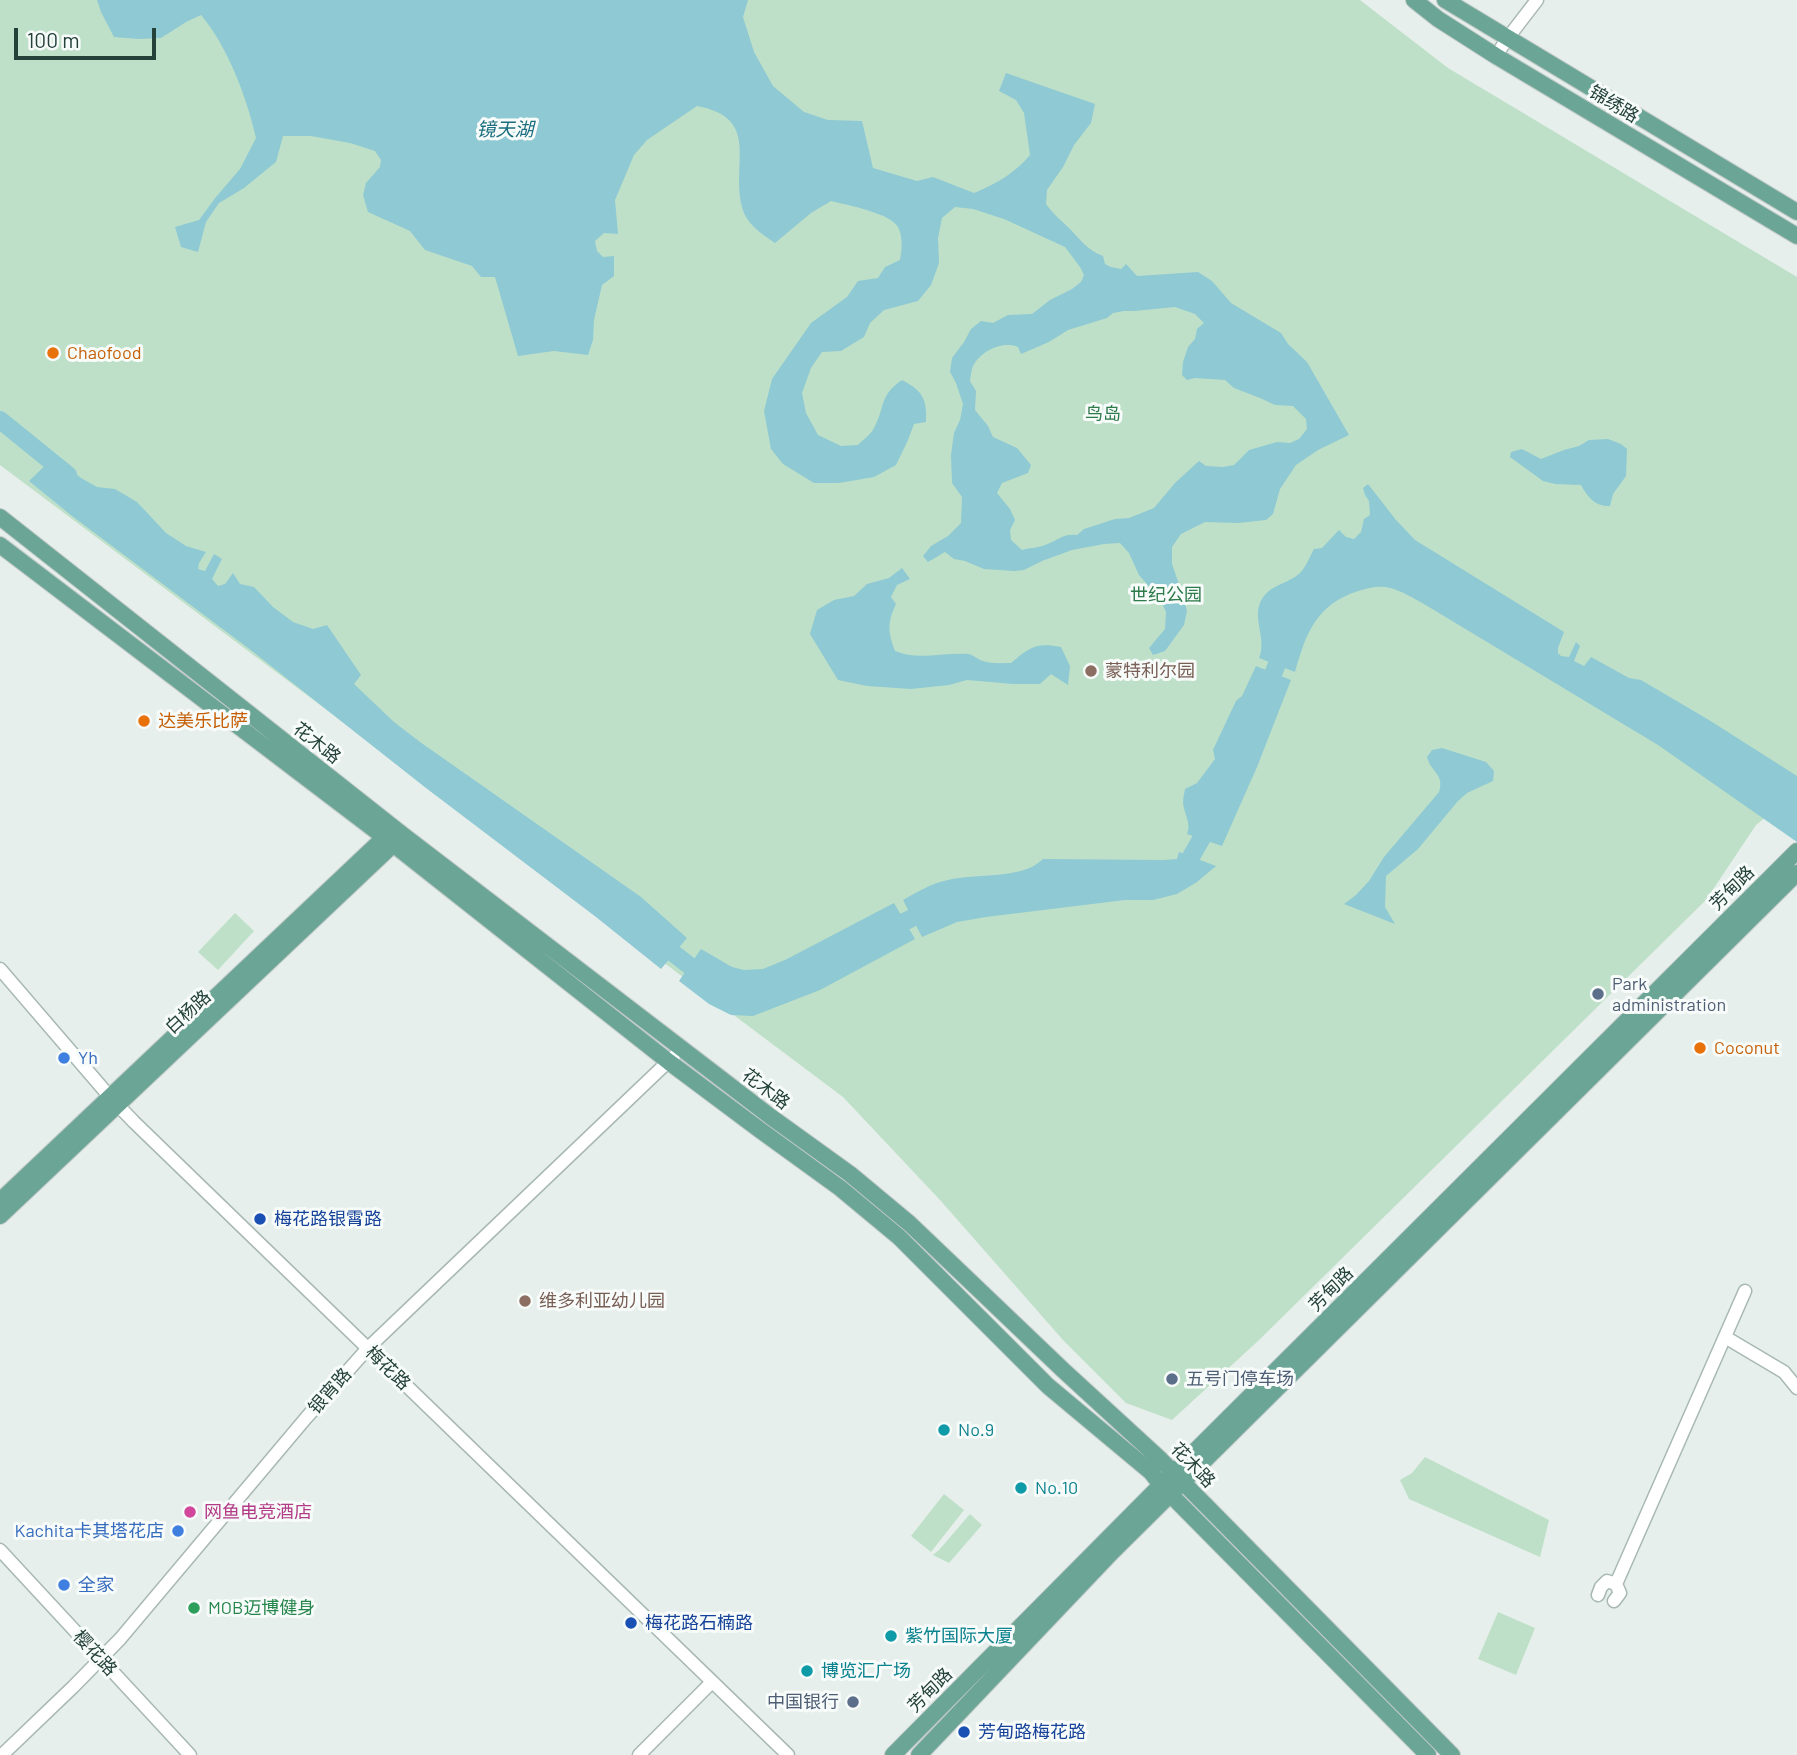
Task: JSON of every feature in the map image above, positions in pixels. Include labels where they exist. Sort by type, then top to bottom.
[{"type":"main road","name":"锦绣路","points":[[1414,0],[1438,19],[1496,56],[1797,236]]},
{"type":"main road","name":"锦绣路","points":[[1445,0],[1797,212]]},
{"type":"main road","name":"花木路","points":[[0,517],[668,1062],[840,1188],[899,1237],[1048,1386],[1150,1472],[1172,1483],[1428,1755]]},
{"type":"main road","name":"花木路","points":[[0,545],[850,1174],[900,1216],[1452,1755]]},
{"type":"main road","name":"白杨路","points":[[0,1216],[114,1101],[394,836]]},
{"type":"main road","name":"芳甸路","points":[[919,1755],[1112,1552],[1172,1483],[1795,854]]},
{"type":"main road","name":"芳甸路","points":[[893,1755],[1797,873]]},
{"type":"main road","name":"白杨路","points":[[0,1201],[114,1101]]},
{"type":"street","points":[[1496,56],[1538,0]]},
{"type":"street","name":"梅花路","points":[[0,969],[114,1101],[788,1755]]},
{"type":"street","name":"银宵路","points":[[2,1755],[101,1660],[368,1348],[682,1049]]},
{"type":"street","points":[[1616,1584],[1745,1291]]},
{"type":"street","points":[[1725,1337],[1784,1372],[1797,1388]]},
{"type":"street","name":"樱花路","points":[[0,1550],[190,1755]]},
{"type":"street","points":[[1598,1595],[1607,1581],[1616,1584],[1620,1593],[1614,1601]]},
{"type":"street","points":[[639,1755],[712,1682]]},
{"type":"green space","name":"世纪公园","points":[[0,0],[1360,0],[1448,68],[1797,277],[1797,792],[1756,825],[1706,900],[1258,1341],[1172,1420],[1126,1403],[1063,1340],[940,1200],[843,1097],[0,465]]},
{"type":"green space","points":[[235,913],[254,931],[218,970],[198,952]]},
{"type":"green space","points":[[1425,1457],[1549,1520],[1540,1557],[1409,1499],[1400,1480],[1412,1473]]},
{"type":"green space","points":[[944,1494],[964,1510],[931,1552],[911,1536]]},
{"type":"green space","points":[[970,1514],[982,1525],[949,1563],[933,1555],[939,1550]]},
{"type":"green space","points":[[1498,1612],[1535,1628],[1516,1675],[1478,1659]]},
{"type":"water","name":"镜天湖","points":[[97,0],[748,0],[743,17],[754,52],[773,86],[804,112],[828,120],[862,121],[873,168],[917,181],[933,177],[974,193],[1005,177],[1030,155],[1024,113],[1016,100],[999,91],[1006,73],[1095,104],[1091,123],[1074,145],[1047,190],[1046,204],[1055,214],[1085,245],[1103,256],[1105,264],[1111,267],[1121,269],[1126,264],[1137,276],[1198,272],[1212,281],[1231,303],[1281,333],[1288,344],[1307,362],[1349,435],[1318,450],[1296,465],[1280,489],[1273,514],[1266,520],[1205,522],[1181,534],[1172,547],[1172,564],[1187,611],[1184,625],[1165,651],[1153,655],[1149,648],[1165,629],[1166,612],[1160,599],[1139,575],[1129,553],[1120,543],[1072,550],[1024,570],[1014,571],[984,569],[954,559],[945,552],[928,562],[923,556],[931,546],[948,536],[961,523],[962,497],[952,483],[951,455],[954,433],[963,404],[950,372],[952,358],[971,329],[981,321],[993,323],[1008,315],[1032,314],[1081,282],[1084,275],[1065,247],[1004,219],[973,209],[955,207],[942,218],[938,238],[939,263],[931,285],[918,301],[884,310],[870,323],[864,337],[841,351],[822,352],[811,368],[802,393],[806,413],[818,435],[841,446],[858,445],[869,435],[889,392],[902,380],[922,396],[926,407],[926,422],[914,424],[896,465],[874,477],[839,483],[814,483],[783,464],[771,449],[764,411],[772,379],[811,323],[847,297],[858,281],[878,278],[885,267],[900,260],[901,235],[893,222],[868,210],[831,201],[811,213],[775,243],[755,228],[744,213],[736,131],[729,121],[717,112],[697,106],[647,140],[634,155],[615,200],[618,234],[604,233],[595,241],[597,251],[603,257],[614,256],[614,276],[602,285],[588,355],[554,351],[518,356],[495,277],[481,277],[472,266],[425,250],[410,231],[368,212],[363,195],[366,183],[380,167],[381,160],[375,151],[311,136],[283,136],[276,162],[244,188],[219,203],[206,222],[198,252],[181,247],[175,227],[199,220],[240,169],[256,138],[247,106],[228,57],[201,15],[161,38],[138,39],[114,37]],"holes":[[[1175,307],[1195,314],[1204,323],[1197,329],[1195,339],[1188,347],[1182,375],[1187,380],[1225,380],[1234,388],[1275,405],[1293,406],[1306,419],[1307,429],[1299,439],[1290,443],[1277,442],[1249,450],[1234,465],[1206,466],[1199,461],[1175,483],[1154,508],[1129,518],[1115,519],[1084,529],[1077,535],[1068,535],[1042,546],[1022,550],[1011,540],[1010,530],[1015,520],[997,493],[1002,483],[1028,473],[1031,465],[1017,448],[993,437],[975,410],[976,391],[970,381],[974,364],[994,348],[1012,345],[1018,347],[1021,354],[1068,330],[1107,318],[1113,313]]]},
{"type":"water","points":[[1608,439],[1627,449],[1626,476],[1613,494],[1610,506],[1596,503],[1581,485],[1543,481],[1510,457],[1511,452],[1522,449],[1541,459],[1589,440]]},
{"type":"water","points":[[54,457],[97,487],[115,489],[137,502],[166,533],[186,546],[206,552],[198,569],[205,571],[214,554],[222,559],[212,579],[218,586],[225,584],[233,573],[240,584],[254,587],[273,607],[293,622],[313,629],[327,625],[361,675],[354,684],[394,722],[641,897],[687,938],[661,969],[29,481]]},
{"type":"water","points":[[1368,484],[1415,540],[1564,632],[1558,648],[1561,656],[1569,657],[1576,642],[1580,646],[1574,661],[1584,666],[1591,657],[1629,678],[1641,680],[1797,776],[1797,842],[1658,745],[1424,604],[1394,589],[1374,587],[1358,591],[1332,604],[1315,622],[1309,633],[1295,672],[1259,658],[1262,645],[1258,610],[1263,597],[1273,588],[1300,573],[1314,549],[1322,548],[1339,530],[1346,537],[1354,539],[1361,532],[1364,519],[1370,515],[1369,501],[1363,488]]},
{"type":"water","points":[[902,568],[910,579],[897,585],[891,597],[896,604],[890,628],[895,651],[922,656],[968,654],[986,662],[1011,663],[1034,647],[1061,647],[1070,666],[1068,685],[1051,674],[1040,684],[967,680],[911,689],[867,686],[838,680],[810,634],[817,610],[834,600],[854,596],[867,584],[889,578]]},
{"type":"water","points":[[1256,666],[1291,680],[1222,846],[1187,834],[1188,824],[1183,803],[1185,789],[1197,783],[1215,759],[1213,750]]},
{"type":"water","points":[[1442,748],[1486,762],[1494,771],[1493,781],[1467,793],[1418,849],[1386,876],[1385,907],[1395,924],[1344,904],[1369,881],[1384,857],[1439,792],[1439,777],[1427,757],[1432,750]]},
{"type":"water","points":[[1179,852],[1216,866],[1177,894],[1153,900],[1125,900],[986,917],[957,922],[922,937],[903,900],[942,881],[1011,873],[1034,866],[1043,859],[1164,860],[1177,859]]},
{"type":"water","points":[[894,903],[915,939],[820,990],[753,1016],[731,1015],[709,1004],[679,981],[701,949],[732,967],[744,970],[763,969]]},
{"type":"waterway","points":[[0,420],[68,475]]},
{"type":"waterway","points":[[1265,694],[1286,642]]},
{"type":"waterway","points":[[1179,878],[1212,820]]},
{"type":"waterway","points":[[884,932],[934,907]]},
{"type":"waterway","points":[[655,939],[708,980]]},
{"type":"place","name":"Chaofood","points":[[53,353]]},
{"type":"place","name":"蒙特利尔园","points":[[1091,671]]},
{"type":"place","name":"达美乐比萨","points":[[144,721]]},
{"type":"place","name":"Park administration","points":[[1598,994]]},
{"type":"place","name":"Coconut","points":[[1700,1048]]},
{"type":"place","name":"Yh","points":[[64,1058]]},
{"type":"place","name":"梅花路银霄路","points":[[260,1219]]},
{"type":"place","name":"维多利亚幼儿园","points":[[525,1301]]},
{"type":"place","name":"五号门停车场","points":[[1172,1379]]},
{"type":"place","name":"No.9","points":[[944,1430]]},
{"type":"place","name":"No.10","points":[[1021,1488]]},
{"type":"place","name":"网鱼电竞酒店","points":[[190,1512]]},
{"type":"place","name":"Kachita卡其塔花店","points":[[178,1531]]},
{"type":"place","name":"全家","points":[[64,1585]]},
{"type":"place","name":"MOB迈博健身","points":[[194,1608]]},
{"type":"place","name":"梅花路石楠路","points":[[631,1623]]},
{"type":"place","name":"紫竹国际大厦","points":[[891,1636]]},
{"type":"place","name":"博览汇广场","points":[[807,1671]]},
{"type":"place","name":"中国银行","points":[[853,1702]]},
{"type":"place","name":"芳甸路梅花路","points":[[964,1732]]},
{"type":"park label","name":"鸟岛","points":[[1103,414]]}]
